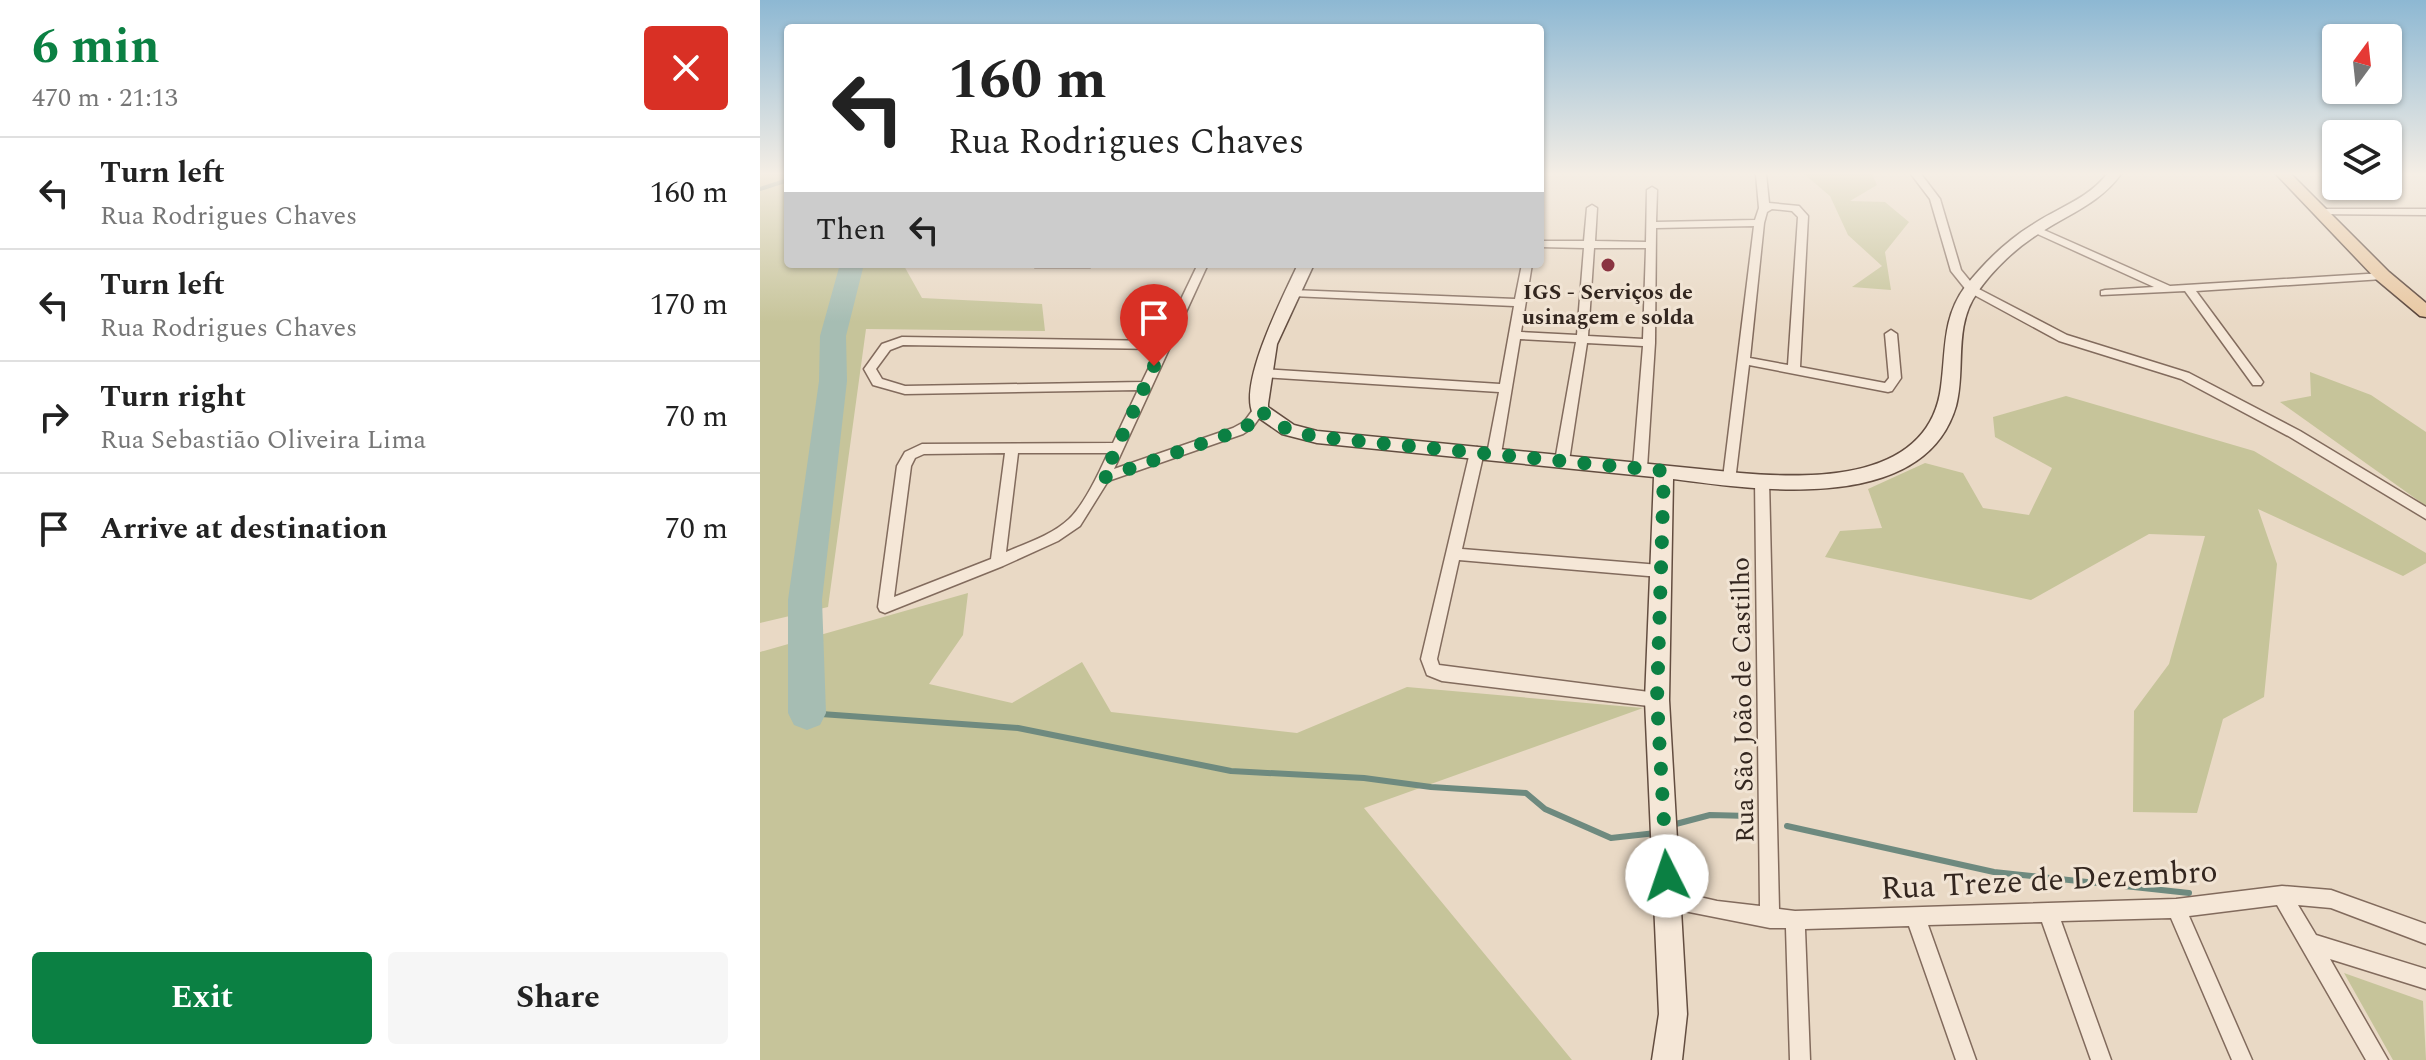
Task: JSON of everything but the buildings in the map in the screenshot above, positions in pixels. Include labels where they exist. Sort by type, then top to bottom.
[{"type":"main road","points":[[2330,223],[2383,276],[2426,312]]},
{"type":"street","points":[[1562,461],[1582,339],[1591,223]]},
{"type":"street","points":[[1667,1060],[1673,1014],[1657,700],[1660,571],[1652,470],[1649,343],[1651,225],[1734,223]]},
{"type":"street","points":[[1730,478],[1759,223]]},
{"type":"street","points":[[1794,369],[1803,223]]},
{"type":"street","points":[[1942,223],[1956,271],[1971,289],[2063,338],[2185,376],[2295,434],[2426,514]]},
{"type":"street","points":[[1259,410],[1279,425],[1300,434],[1730,478],[1833,481],[1860,477],[1887,468],[1932,436],[1949,406],[1955,335],[1960,311],[1971,289],[2012,248],[2046,223]]},
{"type":"street","points":[[2035,229],[2170,290]]},
{"type":"street","points":[[1544,244],[1651,245]]},
{"type":"street","points":[[1117,448],[922,449],[910,455],[904,466],[885,607],[998,562],[1053,537],[1075,522],[1103,478],[1201,268]]},
{"type":"street","points":[[1103,478],[1248,425],[1259,410],[1269,344],[1304,268]]},
{"type":"street","points":[[1526,268],[1505,388],[1455,554],[1429,659],[1433,670],[1442,674],[1657,700]]},
{"type":"street","points":[[2105,293],[2383,276]]},
{"type":"street","points":[[2189,289],[2257,382]]},
{"type":"street","points":[[1292,293],[1521,303]]},
{"type":"street","points":[[1742,360],[1888,388],[1895,378],[1891,334]]},
{"type":"street","points":[[1516,335],[1649,343]]},
{"type":"street","points":[[1144,386],[905,390],[877,382],[870,369],[886,347],[902,341],[1165,345]]},
{"type":"street","points":[[1263,373],[1505,388]]},
{"type":"street","points":[[998,562],[1012,450]]},
{"type":"street","name":"Rua São João de Castilho","points":[[1762,480],[1770,919]]},
{"type":"street","points":[[1455,554],[1660,571]]},
{"type":"street","points":[[2282,895],[2378,1060]]},
{"type":"street","name":"Rua Treze de Dezembro","points":[[1669,899],[1770,919],[1795,920],[2176,908],[2282,895],[2331,899],[2426,934]]},
{"type":"street","points":[[2176,908],[2242,1060]]},
{"type":"street","points":[[2049,914],[2101,1060]]},
{"type":"street","points":[[1915,916],[1966,1060]]},
{"type":"street","points":[[1795,920],[1800,1060]]},
{"type":"street","points":[[2310,943],[2426,979]]},
{"type":"shaded area","points":[[760,223],[784,223],[784,268],[905,268],[922,298],[1042,304],[1045,331],[866,329],[828,607],[760,623]]},
{"type":"shaded area","points":[[1843,223],[1908,223],[1885,252],[1891,290],[1852,287],[1882,266],[1848,235]]},
{"type":"shaded area","points":[[2310,372],[2371,395],[2426,432],[2426,506],[2280,402],[2311,396]]},
{"type":"shaded area","points":[[2066,396],[2254,451],[2426,553],[2426,563],[2403,576],[2258,509],[2277,564],[2264,697],[2223,719],[2197,813],[2133,812],[2134,711],[2169,664],[2205,536],[2149,534],[2031,600],[1825,557],[1840,531],[1882,528],[1868,489],[1925,463],[1963,473],[1983,508],[2029,515],[2052,468],[1995,437],[1993,417]]},
{"type":"shaded area","points":[[968,593],[963,635],[929,684],[1012,703],[1082,662],[1111,712],[1297,733],[1407,687],[1643,708],[1364,808],[1572,1060],[760,1060],[760,652]]},
{"type":"shaded area","points":[[2344,973],[2423,1001],[2426,1060],[2393,1060]]},
{"type":"waterway","points":[[807,713],[805,600],[833,381],[833,336],[851,268]]},
{"type":"waterway","points":[[807,713],[1018,728],[1231,771],[1364,778],[1431,787],[1526,793],[1545,809],[1611,838],[1656,833]]},
{"type":"waterway","points":[[1672,825],[1710,815],[1750,816]]},
{"type":"waterway","points":[[1787,826],[1994,872],[2189,893]]},
{"type":"place","name":"IGS - Serviços de usinagem e solda","points":[[1608,265]]},
{"type":"route","points":[[1154,366],[1103,478],[1238,431],[1254,419],[1259,410],[1288,430],[1317,437],[1664,471],[1657,700],[1667,876]]}]
